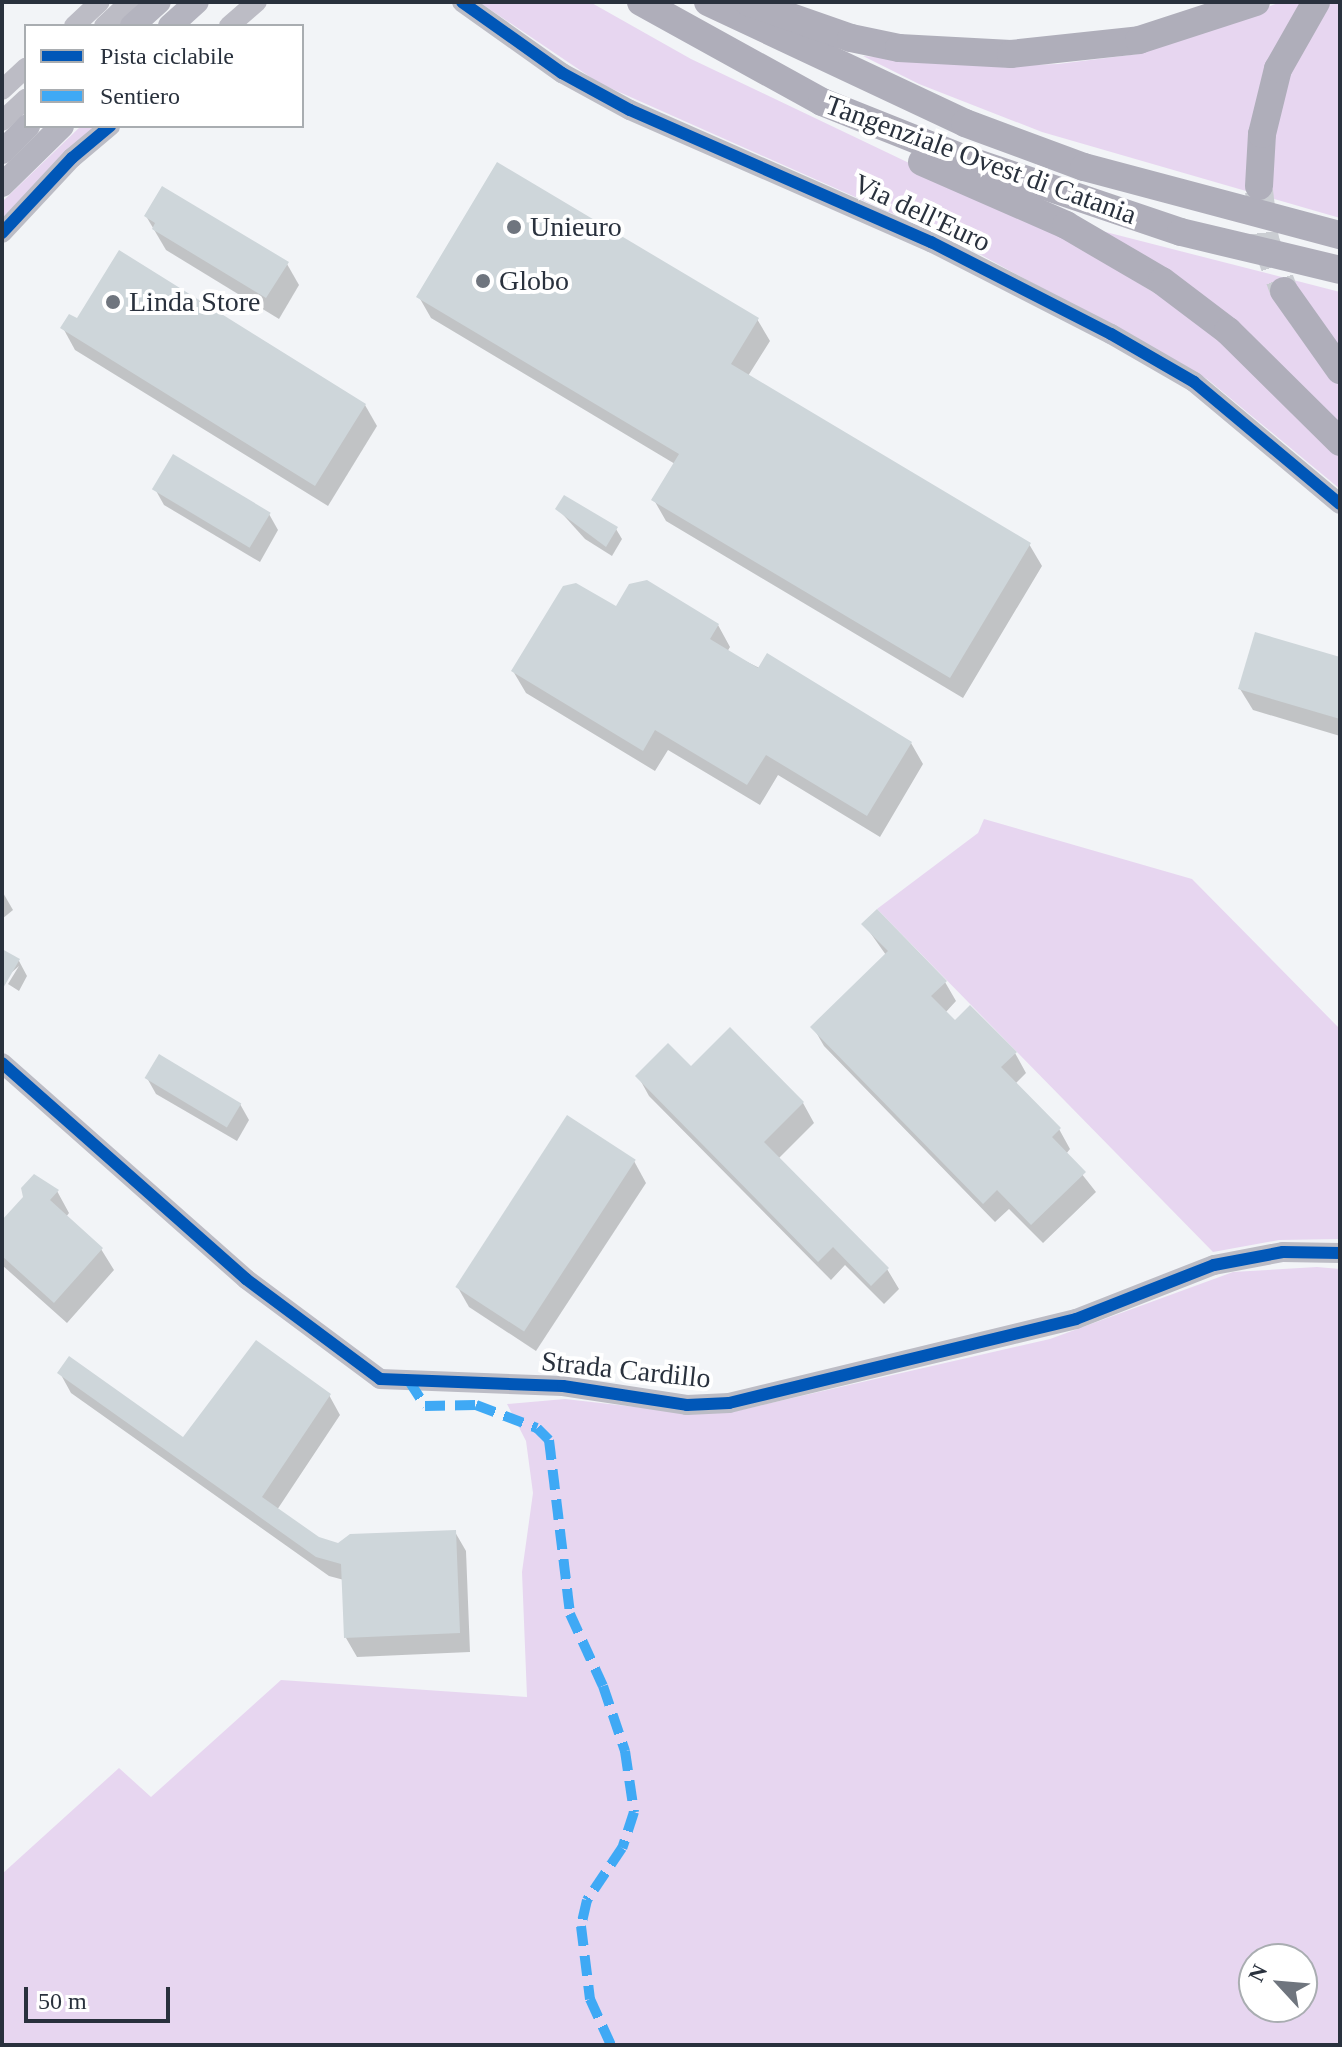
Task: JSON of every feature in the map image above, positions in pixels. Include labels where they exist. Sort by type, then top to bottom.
[{"type":"highway","name":"Tangenziale Ovest di Catania","points":[[641,2],[822,102],[1069,196],[1181,232],[1340,270]]},
{"type":"highway","name":"Tangenziale Ovest di Catania","points":[[708,2],[866,80],[1025,145],[1190,198],[1340,235]]},
{"type":"highway","points":[[748,2],[851,38],[899,48],[1011,54],[1139,40],[1256,2]]},
{"type":"highway","points":[[1259,186],[1262,134],[1275,80],[1316,2]]},
{"type":"highway","points":[[822,102],[893,150],[1066,225],[1162,281],[1228,331],[1340,442]]},
{"type":"highway","points":[[1284,291],[1340,370]]},
{"type":"main road","points":[[134,24],[159,2]]},
{"type":"main road","points":[[172,24],[197,2]]},
{"type":"main road","points":[[2,152],[26,128]]},
{"type":"main road","points":[[2,185],[60,128]]},
{"type":"street","points":[[76,24],[100,2]]},
{"type":"street","points":[[106,24],[130,2]]},
{"type":"street","points":[[231,24],[257,2]]},
{"type":"street","name":"Via dell'Euro","points":[[462,2],[562,73],[630,110],[931,242],[1125,342],[1194,382],[1340,504]]},
{"type":"street","points":[[2,90],[24,70]]},
{"type":"street","points":[[2,121],[24,101]]},
{"type":"street","points":[[2,233],[72,158],[108,128]]},
{"type":"street","name":"Strada Cardillo","points":[[2,1063],[246,1279],[380,1379],[563,1386],[687,1405],[729,1403],[1076,1319],[1214,1265],[1283,1252],[1340,1253]]},
{"type":"shaded area","points":[[479,2],[590,2],[691,59],[1058,234],[1199,320],[1340,455],[1340,489],[1207,379],[963,245],[599,83]]},
{"type":"shaded area","points":[[1281,2],[1305,2],[1278,95],[1327,2],[1340,2],[1340,218],[1042,132],[919,84],[863,56],[998,66],[1058,64],[1138,54]]},
{"type":"shaded area","points":[[79,128],[94,128],[2,219],[2,202]]},
{"type":"shaded area","points":[[1094,229],[1340,292],[1340,359],[1273,288],[1291,325],[1340,387],[1340,431]]},
{"type":"shaded area","points":[[984,819],[1192,879],[1340,1029],[1340,1239],[1279,1240],[1213,1252],[877,909],[978,833]]},
{"type":"shaded area","points":[[1317,1267],[1340,1269],[1340,2045],[2,2045],[2,1874],[119,1768],[151,1797],[281,1680],[527,1697],[522,1572],[533,1493],[526,1441],[507,1404],[565,1399],[689,1413],[732,1412],[1050,1339],[1233,1272]]},
{"type":"building","points":[[497,162],[759,318],[731,364],[1031,543],[950,678],[651,500],[679,454],[416,297]]},
{"type":"building","points":[[162,186],[289,262],[266,298],[152,229],[155,223],[144,216]]},
{"type":"building","points":[[119,250],[366,404],[315,486],[60,328],[69,314],[77,318]]},
{"type":"building","points":[[173,454],[271,513],[250,548],[152,489]]},
{"type":"building","points":[[564,495],[618,527],[606,547],[555,509]]},
{"type":"building","points":[[647,580],[719,624],[710,639],[758,668],[767,653],[912,742],[867,816],[766,755],[747,785],[655,730],[643,751],[511,671],[563,586],[576,583],[616,606],[629,584]]},
{"type":"building","points":[[1255,632],[1340,657],[1340,719],[1238,689]]},
{"type":"building","points":[[877,909],[947,981],[931,996],[955,1020],[970,1005],[1017,1052],[1001,1067],[1061,1128],[1052,1137],[1086,1172],[1031,1225],[997,1190],[983,1204],[810,1027],[888,951],[861,924]]},
{"type":"building","points":[[2,949],[20,959],[2,990]]},
{"type":"building","points":[[730,1027],[804,1102],[764,1142],[889,1268],[871,1286],[833,1247],[818,1262],[635,1076],[668,1043],[691,1066]]},
{"type":"building","points":[[159,1054],[241,1103],[227,1127],[145,1078]]},
{"type":"building","points":[[567,1115],[636,1160],[524,1332],[455,1287]]},
{"type":"building","points":[[34,1174],[59,1190],[50,1200],[103,1248],[54,1303],[2,1256],[2,1220],[23,1197],[21,1188]]},
{"type":"building","points":[[256,1340],[331,1394],[262,1497],[319,1537],[338,1543],[350,1534],[456,1530],[460,1633],[344,1638],[341,1564],[316,1557],[57,1373],[69,1356],[183,1437]]},
{"type":"tunnel","points":[[1259,191],[1265,240],[1284,291]]},
{"type":"marked path","points":[[409,1381],[425,1406],[476,1405],[537,1428],[549,1440],[570,1614],[603,1686],[625,1751],[634,1812],[622,1848],[587,1900],[581,1926],[590,1999],[611,2045]]},
{"type":"cycle path","points":[[462,2],[562,73],[630,110],[931,242],[1111,334],[1194,382],[1340,504]]},
{"type":"cycle path","points":[[2,233],[72,158],[108,128]]},
{"type":"cycle path","points":[[2,1063],[246,1279],[380,1379],[563,1386],[687,1405],[729,1403],[1076,1319],[1214,1265],[1283,1252],[1340,1253]]},
{"type":"place","name":"Unieuro","points":[[514,227]]},
{"type":"place","name":"Globo","points":[[483,281]]},
{"type":"place","name":"Linda Store","points":[[113,302]]}]
